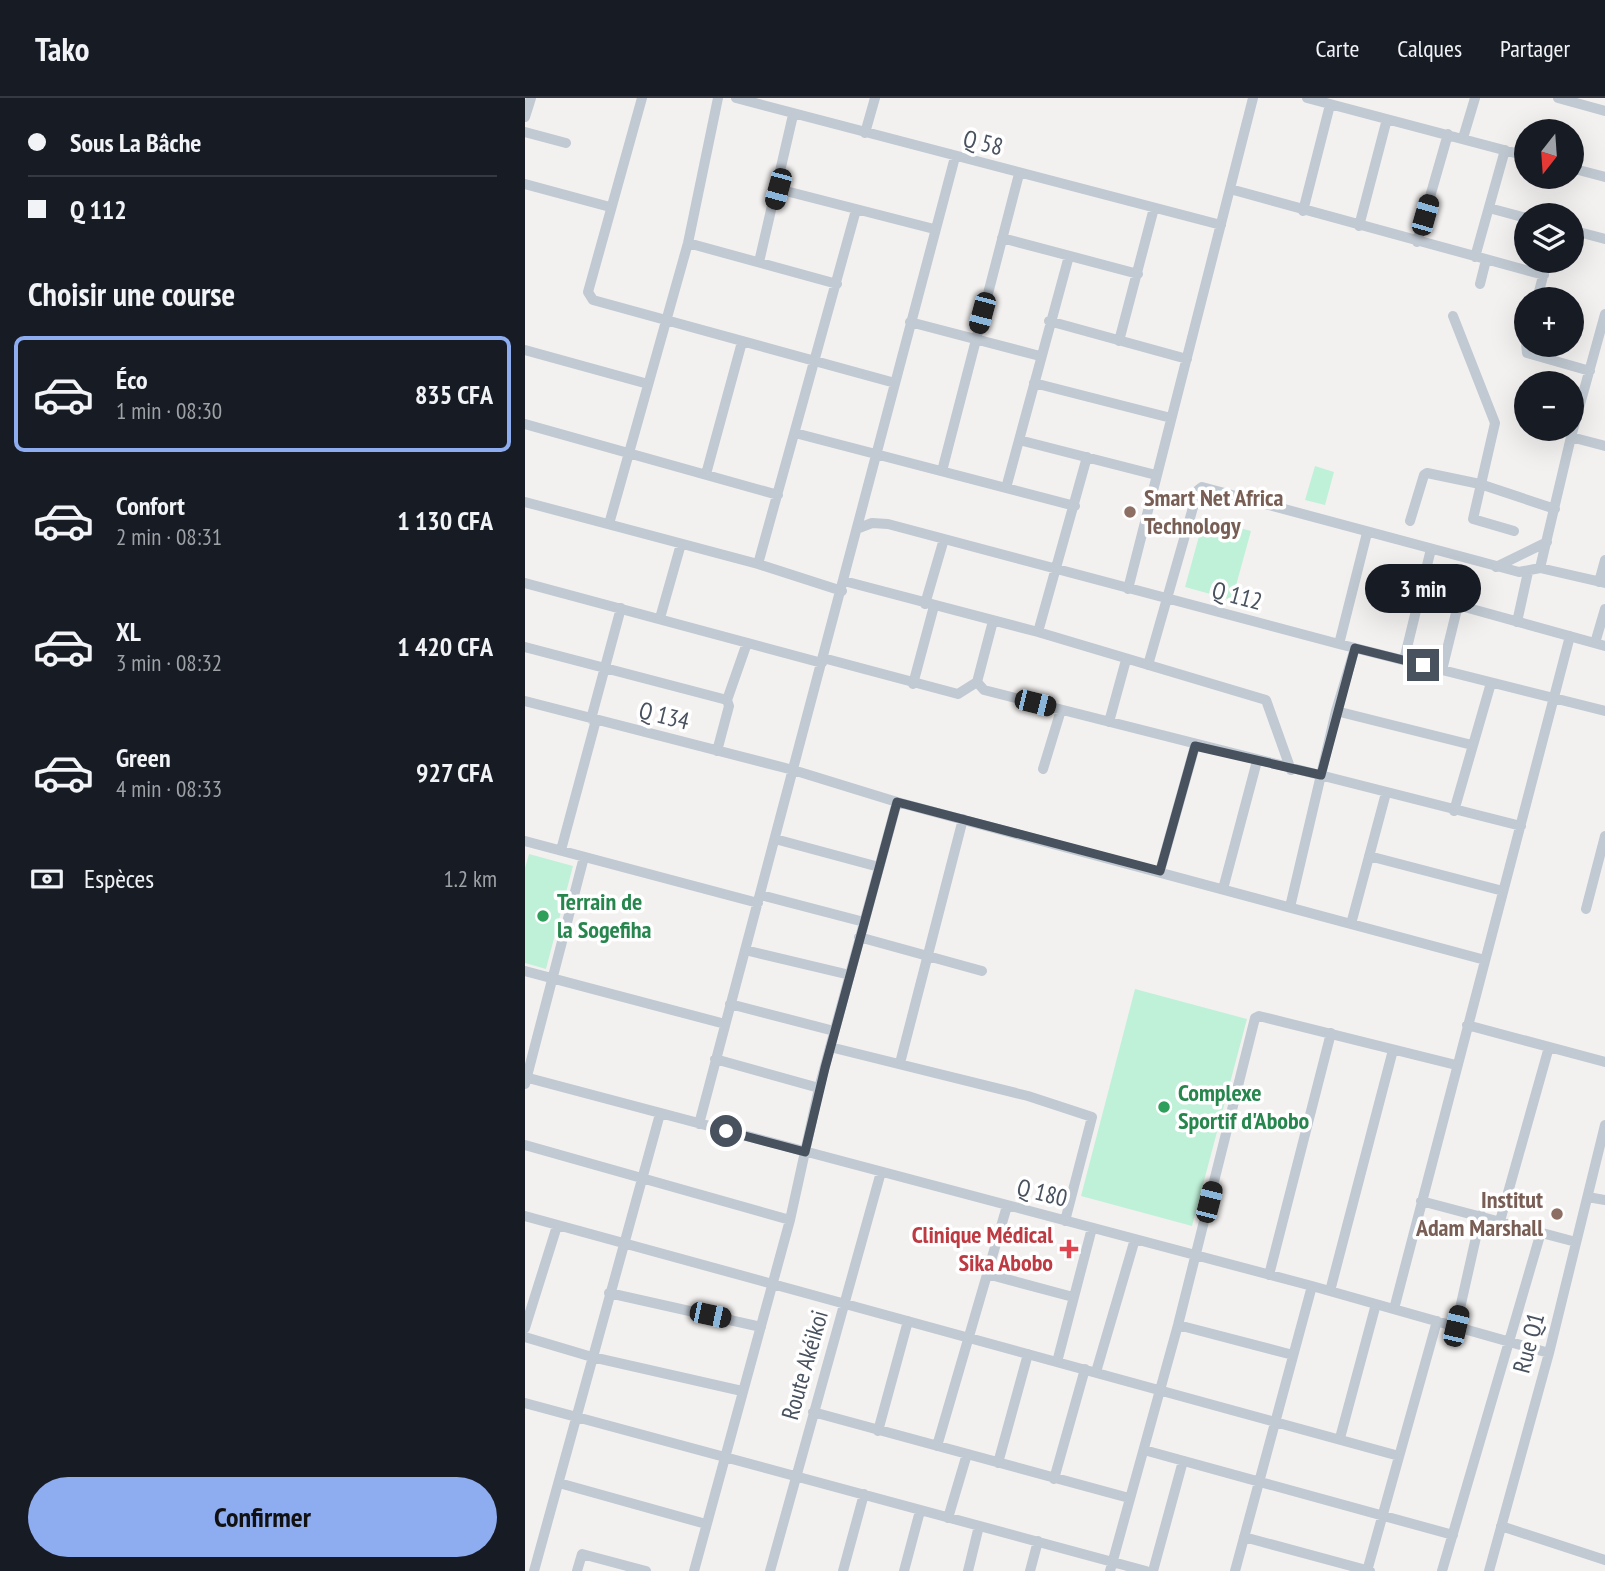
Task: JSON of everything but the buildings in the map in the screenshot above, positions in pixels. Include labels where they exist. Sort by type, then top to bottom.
[{"type":"street","points":[[525,117],[531,98]]},
{"type":"street","points":[[642,98],[610,207],[588,292],[590,297],[741,342],[895,383]]},
{"type":"street","points":[[609,524],[688,243],[718,98]]},
{"type":"street","name":"Q 58","points":[[736,98],[955,158],[1221,225]]},
{"type":"street","points":[[865,133],[875,98]]},
{"type":"street","points":[[1128,589],[1253,98]]},
{"type":"street","points":[[1307,98],[1514,153]]},
{"type":"street","points":[[1350,110],[1353,98]]},
{"type":"street","points":[[1463,138],[1475,98]]},
{"type":"street","points":[[1558,98],[1605,111]]},
{"type":"street","points":[[1303,211],[1330,105]]},
{"type":"street","points":[[759,262],[793,115]]},
{"type":"street","points":[[1359,226],[1387,120]]},
{"type":"street","points":[[525,132],[566,143]]},
{"type":"street","points":[[1417,242],[1448,134]]},
{"type":"street","points":[[1480,284],[1489,208],[1505,150]]},
{"type":"street","points":[[699,1124],[859,528],[934,229],[955,158]]},
{"type":"street","points":[[1584,171],[1605,177]]},
{"type":"street","points":[[941,471],[1019,174]]},
{"type":"street","points":[[525,184],[610,207]]},
{"type":"street","points":[[778,189],[934,229]]},
{"type":"street","points":[[1230,189],[1544,275],[1541,287]]},
{"type":"street","points":[[1119,341],[1154,208]]},
{"type":"street","points":[[1489,208],[1514,215]]},
{"type":"street","points":[[758,564],[856,210]]},
{"type":"street","points":[[1584,233],[1605,239]]},
{"type":"street","points":[[1002,238],[1138,274]]},
{"type":"street","points":[[688,243],[837,284]]},
{"type":"street","points":[[1006,488],[1049,321],[1069,256]]},
{"type":"street","points":[[1584,392],[1605,314]]},
{"type":"street","points":[[1453,316],[1495,423],[1472,519],[1514,531]]},
{"type":"street","points":[[1049,321],[1187,359]]},
{"type":"street","points":[[910,322],[1040,356]]},
{"type":"street","points":[[706,474],[741,342]]},
{"type":"street","points":[[525,351],[648,384]]},
{"type":"street","points":[[1541,357],[1590,371]]},
{"type":"street","points":[[1034,383],[1171,418]]},
{"type":"street","points":[[525,424],[778,495]]},
{"type":"street","points":[[795,433],[1075,506]]},
{"type":"street","points":[[1019,439],[1156,475]]},
{"type":"street","points":[[1584,440],[1605,446]]},
{"type":"street","points":[[1540,568],[1570,441]]},
{"type":"street","points":[[1038,632],[1087,457]]},
{"type":"street","points":[[1410,521],[1424,475],[1480,484],[1555,509]]},
{"type":"street","points":[[1148,665],[1200,488],[1496,567],[1528,572],[1540,568],[1602,582],[1605,560]]},
{"type":"street","points":[[525,502],[843,586],[1038,632],[1266,700],[1291,770]]},
{"type":"street","name":"Q 112","points":[[859,528],[880,523],[1605,711]]},
{"type":"street","points":[[1339,644],[1367,533]]},
{"type":"street","points":[[913,684],[944,539]]},
{"type":"street","points":[[1496,567],[1547,542]]},
{"type":"street","points":[[660,618],[681,544]]},
{"type":"street","points":[[1404,660],[1431,549]]},
{"type":"street","points":[[1517,622],[1528,572]]},
{"type":"street","points":[[525,583],[747,643],[958,694],[977,682],[993,621]]},
{"type":"street","points":[[1442,670],[1459,607],[1600,645],[1605,609]]},
{"type":"street","points":[[561,850],[621,608]]},
{"type":"street","points":[[1394,1309],[1570,636]]},
{"type":"street","points":[[717,751],[729,706],[727,700],[747,643]]},
{"type":"street","points":[[525,647],[727,700]]},
{"type":"street","points":[[1290,907],[1336,710],[1355,648]]},
{"type":"street","points":[[1109,722],[1126,660]]},
{"type":"street","points":[[977,682],[984,690],[1195,746],[1521,826]]},
{"type":"street","points":[[1454,811],[1491,682]]},
{"type":"street","name":"Q 134","points":[[525,701],[793,770],[897,802],[1485,960]]},
{"type":"street","points":[[1043,769],[1061,710]]},
{"type":"street","points":[[1336,710],[1472,745]]},
{"type":"street","points":[[1160,871],[1195,746]]},
{"type":"street","points":[[1223,889],[1257,761]]},
{"type":"street","points":[[1351,924],[1385,793]]},
{"type":"street","points":[[694,1571],[790,1220],[819,1088],[897,802]]},
{"type":"street","points":[[900,1063],[963,819]]},
{"type":"street","points":[[1587,909],[1605,836]]},
{"type":"street","points":[[775,839],[879,867]]},
{"type":"street","points":[[525,841],[864,922]]},
{"type":"street","points":[[1369,856],[1503,891]]},
{"type":"street","points":[[526,1080],[584,857]]},
{"type":"street","points":[[859,937],[982,971]]},
{"type":"street","points":[[745,950],[850,975]]},
{"type":"street","points":[[525,971],[725,1024]]},
{"type":"street","points":[[730,1004],[834,1031]]},
{"type":"street","points":[[1111,1566],[1178,1325],[1255,1018],[1259,1016],[1456,1065]]},
{"type":"street","points":[[1467,1025],[1605,1062]]},
{"type":"street","points":[[1269,1275],[1331,1033]]},
{"type":"street","points":[[830,1047],[1028,1096],[1092,1117],[1065,1221]]},
{"type":"street","points":[[1500,1221],[1549,1047]]},
{"type":"street","points":[[1330,1291],[1393,1049]]},
{"type":"street","points":[[715,1059],[819,1088]]},
{"type":"street","name":"Q 180","points":[[526,1080],[1196,1255],[1549,1353]]},
{"type":"street","points":[[534,1571],[660,1114]]},
{"type":"street","name":"Rue Q1","points":[[1489,1571],[1549,1353],[1605,1125]]},
{"type":"street","points":[[525,1145],[642,1181],[790,1220]]},
{"type":"street","name":"Route Akéikoi","points":[[770,1571],[881,1171]]},
{"type":"street","points":[[1588,1197],[1605,1200]]},
{"type":"street","points":[[1421,1201],[1576,1242]]},
{"type":"street","points":[[937,1446],[1007,1206]]},
{"type":"street","points":[[1456,1326],[1481,1215]]},
{"type":"street","points":[[525,1216],[623,1245],[773,1283],[1276,1420],[1399,1456]]},
{"type":"street","points":[[525,1328],[557,1226]]},
{"type":"street","points":[[1056,1362],[1092,1228]]},
{"type":"street","points":[[1442,1571],[1541,1232]]},
{"type":"street","points":[[1097,1372],[1135,1239]]},
{"type":"street","points":[[987,1274],[1073,1297]]},
{"type":"street","points":[[1235,1571],[1312,1286]]},
{"type":"street","points":[[609,1293],[761,1327]]},
{"type":"street","points":[[1340,1438],[1375,1304]]},
{"type":"street","points":[[878,1431],[908,1321]]},
{"type":"street","points":[[1244,1537],[1368,1571],[1437,1321]]},
{"type":"street","points":[[1178,1325],[1293,1355]]},
{"type":"street","points":[[525,1337],[592,1357],[743,1391]]},
{"type":"street","points":[[998,1463],[1028,1354]]},
{"type":"street","points":[[1054,1479],[1085,1369]]},
{"type":"street","points":[[525,1403],[1038,1541],[1111,1566],[1146,1571]]},
{"type":"street","points":[[813,1412],[1129,1498]]},
{"type":"street","points":[[1144,1450],[1453,1535]]},
{"type":"street","points":[[948,1518],[967,1454]]},
{"type":"street","points":[[1153,1571],[1184,1461]]},
{"type":"street","points":[[559,1483],[706,1524]]},
{"type":"street","points":[[843,1571],[864,1494]]},
{"type":"street","points":[[904,1571],[920,1511]]},
{"type":"street","points":[[968,1571],[979,1526]]},
{"type":"street","points":[[1501,1526],[1605,1560]]},
{"type":"street","points":[[1030,1571],[1038,1541]]},
{"type":"street","points":[[577,1571],[580,1556],[584,1554],[646,1571]]},
{"type":"green space","points":[[1315,466],[1334,472],[1325,505],[1305,500]]},
{"type":"green space","points":[[1204,518],[1251,531],[1232,600],[1185,587]]},
{"type":"green space","name":"Terrain de la Sogefiha","points":[[529,854],[573,866],[546,969],[525,963],[525,868]]},
{"type":"green space","name":"Complexe Sportif d'Abobo","points":[[1135,989],[1247,1019],[1192,1226],[1081,1196]]},
{"type":"place","name":"Smart Net Africa Technology","points":[[1130,512]]},
{"type":"place","name":"Terrain de la Sogefiha","points":[[543,916]]},
{"type":"place","name":"Complexe Sportif d'Abobo","points":[[1164,1107]]},
{"type":"place","name":"Institut Adam Marshall","points":[[1557,1214]]},
{"type":"place","name":"Clinique Médical Sika Abobo","points":[[1069,1249]]},
{"type":"route","points":[[726,1131],[805,1152],[819,1088],[897,802],[1160,871],[1195,746],[1321,775],[1336,710],[1355,648],[1423,665]]}]
